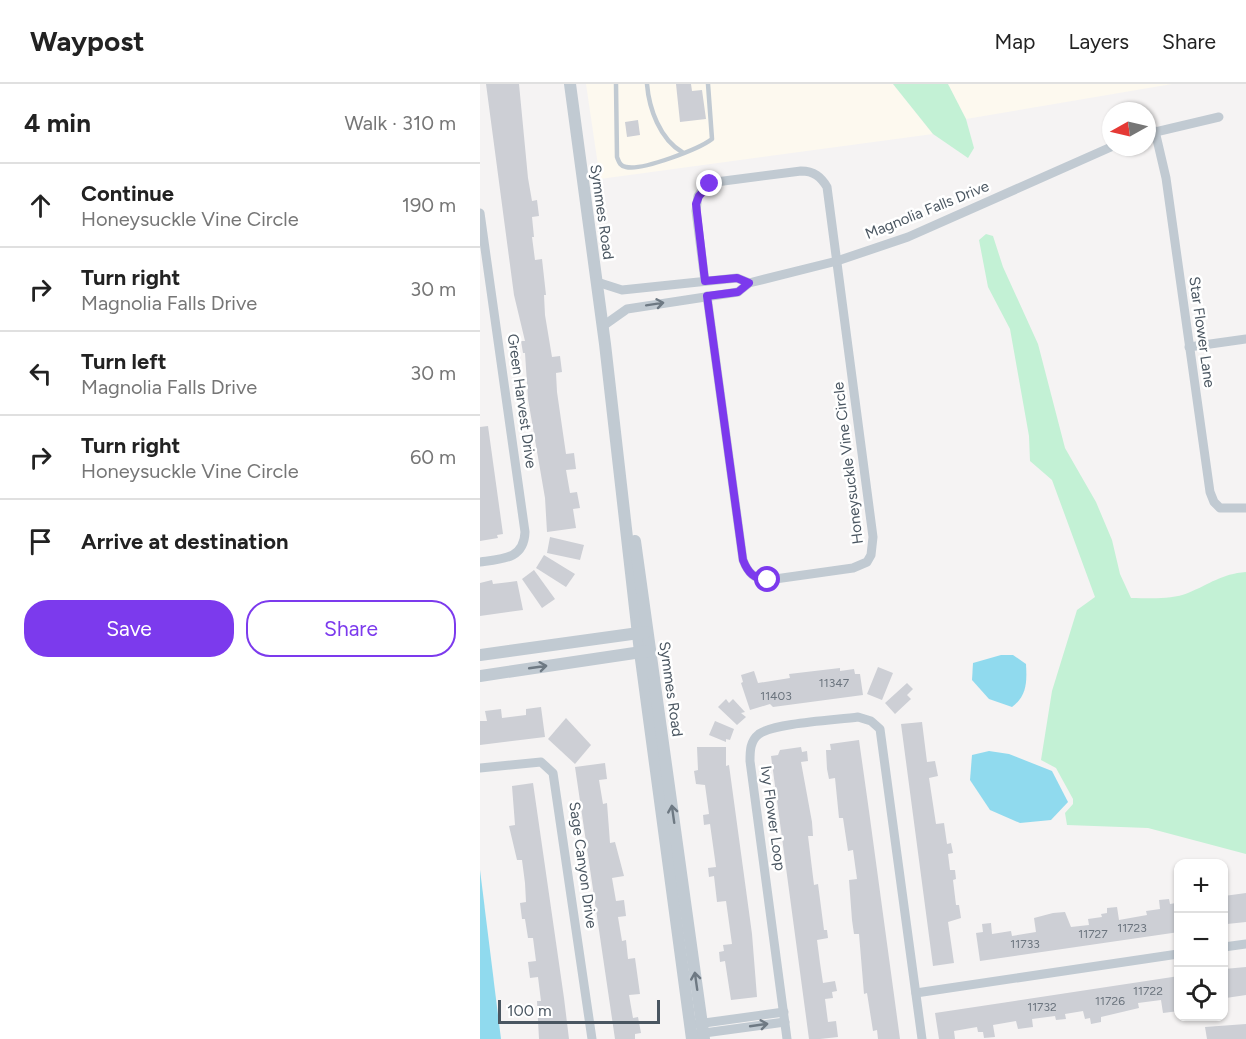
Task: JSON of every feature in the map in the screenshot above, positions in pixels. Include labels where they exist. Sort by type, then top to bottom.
[{"type":"street","name":"Symmes Road","points":[[570,84],[697,1032]]},
{"type":"street","points":[[1156,132],[1219,117]]},
{"type":"street","name":"Star Flower Lane","points":[[1156,148],[1166,178],[1189,347],[1214,502],[1220,508],[1229,510],[1246,508]]},
{"type":"street","name":"Magnolia Falls Drive","points":[[603,326],[627,309],[738,292],[749,283],[837,261],[908,237],[1102,151]]},
{"type":"street","name":"Honeysuckle Vine Circle","points":[[705,281],[696,204],[703,189],[716,182],[801,171],[815,174],[827,187],[874,547],[867,562],[853,568],[768,580],[754,576],[747,570],[743,560],[707,296]]},
{"type":"street","name":"Green Harvest Drive","points":[[480,213],[525,532],[521,550],[514,556],[480,562]]},
{"type":"street","name":"Magnolia Falls Drive","points":[[597,282],[622,290],[737,278],[749,283]]},
{"type":"street","points":[[1189,347],[1246,339]]},
{"type":"street","points":[[480,656],[643,632]]},
{"type":"street","points":[[480,676],[645,651]]},
{"type":"street","name":"Ivy Flower Loop","points":[[787,1039],[750,753],[754,739],[773,728],[858,717],[871,721],[879,729],[922,1039]]},
{"type":"street","name":"Sage Canyon Drive","points":[[480,768],[541,762],[553,773],[592,1039]]},
{"type":"street","points":[[1228,946],[1246,944]]},
{"type":"street","points":[[916,993],[1174,955]]},
{"type":"street","points":[[697,1032],[784,1017]]},
{"type":"lane","points":[[616,84],[617,157],[620,164],[625,167],[644,167],[712,139],[708,84]]},
{"type":"lane","points":[[647,84],[659,127],[670,143],[682,152]]},
{"type":"shaded area","points":[[586,84],[893,84],[933,134],[600,179]]},
{"type":"shaded area","points":[[948,84],[1172,84],[966,119]]},
{"type":"green space","points":[[893,84],[948,84],[966,119],[974,148],[968,158],[933,134]]},
{"type":"green space","points":[[986,234],[993,236],[1003,267],[1038,344],[1065,448],[1096,502],[1112,540],[1120,574],[1131,598],[1174,597],[1196,590],[1222,577],[1246,572],[1246,854],[1148,828],[1067,825],[1065,813],[1073,804],[1073,799],[1056,768],[1041,760],[1052,691],[1077,610],[1095,597],[1052,480],[1030,461],[1029,436],[1010,329],[988,287],[979,240]]},
{"type":"water","points":[[1001,655],[1013,655],[1026,664],[1025,688],[1021,698],[1012,707],[989,699],[972,680],[973,663]]},
{"type":"water","points":[[989,751],[1009,754],[1052,771],[1068,802],[1051,820],[1020,823],[990,810],[970,780],[972,755]]},
{"type":"water","points":[[480,870],[501,1039],[480,1039]]},
{"type":"building","points":[[486,84],[519,84],[528,178],[532,201],[537,200],[539,216],[532,217],[535,260],[542,259],[546,295],[544,295],[545,315],[552,357],[560,356],[562,372],[556,373],[557,392],[566,454],[574,453],[576,469],[566,470],[570,493],[577,492],[580,508],[573,509],[576,528],[547,532],[545,498],[528,399],[525,353],[523,353],[521,341],[525,341],[514,295]]},
{"type":"building","points":[[676,84],[691,84],[692,91],[702,90],[706,119],[680,122]]},
{"type":"building","points":[[638,120],[640,135],[627,137],[625,122]]},
{"type":"building","points":[[488,426],[503,534],[497,535],[498,538],[480,541],[480,427]]},
{"type":"building","points":[[550,537],[584,545],[580,560],[547,553]]},
{"type":"building","points":[[544,555],[575,574],[566,587],[536,568]]},
{"type":"building","points":[[534,570],[555,599],[542,608],[522,579]]},
{"type":"building","points":[[492,580],[493,584],[517,581],[523,610],[480,616],[480,583]]},
{"type":"building","points":[[878,667],[893,673],[882,700],[867,694]]},
{"type":"building","points":[[840,668],[840,671],[854,669],[855,674],[860,674],[863,695],[773,707],[770,704],[750,710],[741,683],[743,682],[741,675],[754,671],[758,683],[790,678],[789,674]]},
{"type":"building","points":[[907,683],[913,689],[907,695],[911,699],[895,714],[885,703]]},
{"type":"building","points":[[726,699],[729,703],[733,699],[745,712],[741,713],[746,717],[737,725],[718,707]]},
{"type":"building","points":[[541,707],[545,737],[480,745],[480,721],[487,721],[485,711],[501,709],[502,718],[526,715],[526,709]]},
{"type":"building","points":[[566,718],[591,745],[575,764],[548,739]]},
{"type":"building","points":[[715,721],[734,729],[730,740],[726,739],[726,742],[709,735]]},
{"type":"building","points":[[922,722],[927,762],[935,761],[938,776],[929,778],[936,824],[944,823],[947,844],[951,843],[953,853],[948,854],[950,870],[955,870],[956,879],[953,880],[956,905],[959,905],[961,918],[948,922],[954,963],[933,966],[901,724]]},
{"type":"building","points":[[859,740],[900,1039],[878,1039],[877,1030],[873,1031],[867,993],[864,994],[859,934],[854,934],[852,920],[849,880],[857,879],[853,850],[848,851],[843,818],[839,818],[835,778],[829,779],[827,769],[826,750],[831,750],[830,744]]},
{"type":"building","points":[[697,747],[726,747],[726,766],[729,765],[752,934],[757,997],[731,1000],[725,961],[720,962],[719,952],[724,951],[723,945],[732,944],[726,901],[717,902],[714,876],[709,877],[708,868],[716,867],[710,824],[704,825],[703,815],[709,814],[705,785],[696,784],[694,771],[698,770]]},
{"type":"building","points":[[801,747],[802,752],[807,751],[808,761],[801,762],[812,822],[813,836],[808,836],[814,885],[818,884],[824,930],[827,930],[828,938],[817,940],[820,963],[823,983],[835,981],[837,991],[832,992],[833,998],[825,999],[828,1022],[836,1021],[838,1037],[820,1039],[809,1039],[771,756],[778,755],[780,750]]},
{"type":"building","points":[[605,763],[607,779],[599,780],[603,804],[607,803],[610,843],[615,842],[624,876],[612,878],[616,901],[624,900],[626,916],[618,917],[622,941],[626,940],[628,959],[635,958],[640,994],[629,995],[633,1018],[638,1017],[641,1033],[635,1034],[635,1039],[615,1039],[575,767]]},
{"type":"building","points":[[533,783],[569,1039],[539,1039],[537,1001],[541,1001],[538,977],[530,978],[528,962],[536,961],[533,938],[528,938],[525,919],[522,919],[520,903],[526,902],[522,860],[517,860],[509,826],[515,825],[512,786]]},
{"type":"building","points":[[1246,893],[1246,922],[1228,924],[1228,895]]},
{"type":"building","points":[[1169,899],[1170,904],[1174,903],[1174,933],[980,961],[976,933],[983,932],[982,924],[991,923],[992,934],[1011,931],[1012,936],[1036,932],[1034,918],[1053,913],[1065,912],[1071,927],[1089,925],[1088,919],[1102,917],[1101,914],[1107,913],[1107,908],[1117,907],[1119,920],[1147,915],[1146,911],[1160,909],[1159,900]]},
{"type":"building","points":[[1246,967],[1246,995],[1228,998],[1228,969]]},
{"type":"building","points":[[1174,977],[1174,1012],[1163,1013],[1161,1000],[1138,1003],[1139,1008],[1101,1017],[1101,1022],[1091,1024],[1090,1018],[1085,1019],[1083,1011],[1065,1014],[1066,1019],[1056,1020],[1055,1016],[1032,1019],[1033,1027],[1018,1029],[1016,1021],[993,1025],[995,1037],[984,1038],[983,1032],[978,1032],[977,1027],[954,1031],[955,1039],[939,1039],[935,1013]]},
{"type":"building","points":[[1246,1024],[1246,1039],[1207,1039],[1205,1027]]},
{"type":"route","points":[[710,184],[703,189],[696,204],[705,281],[737,278],[749,283],[738,292],[707,296],[743,560],[747,570],[754,576],[761,580],[768,580]]}]
